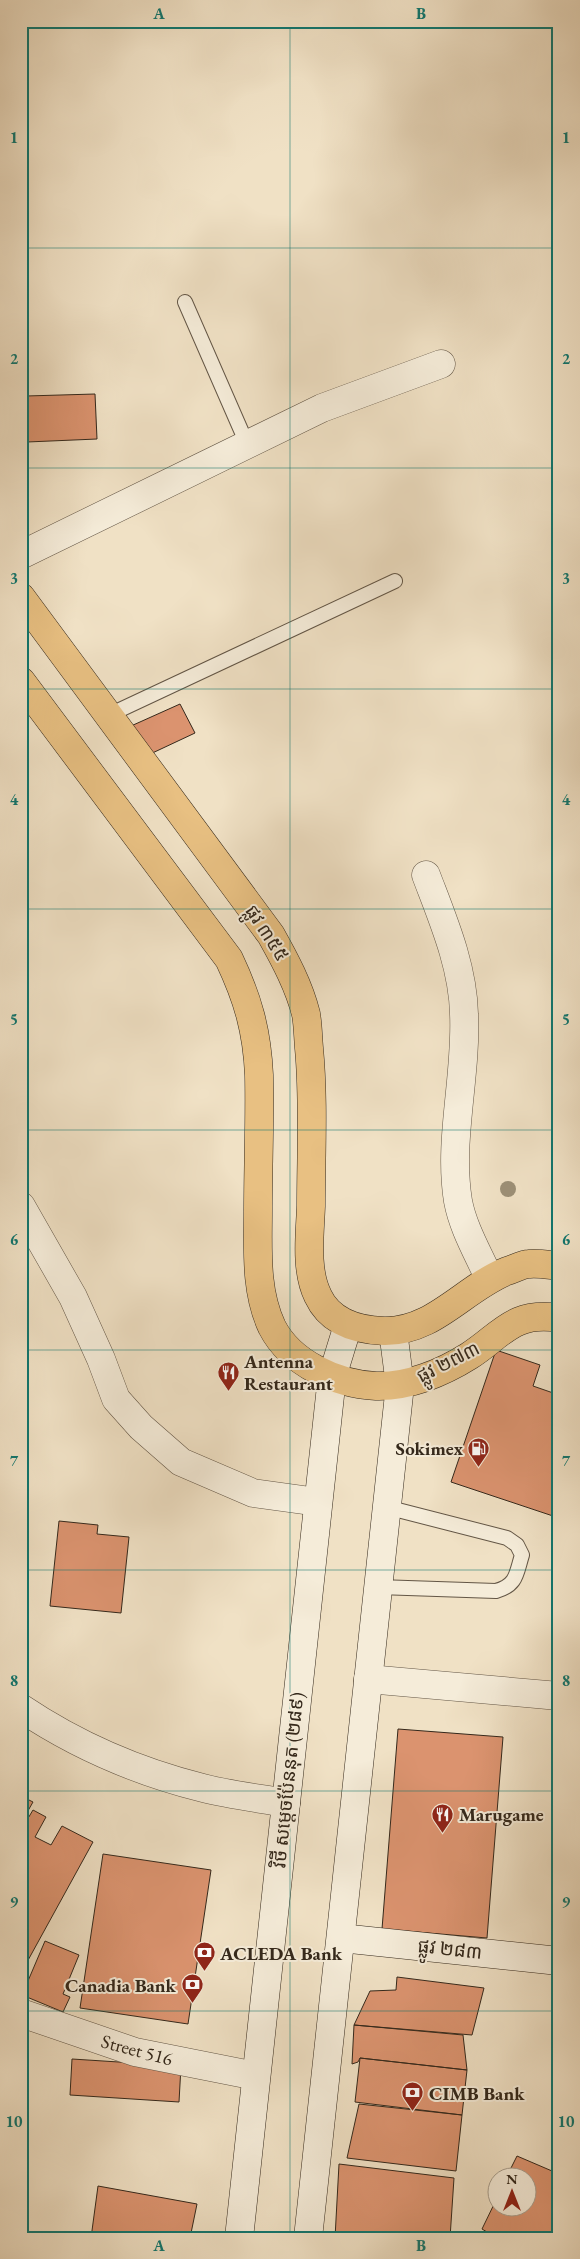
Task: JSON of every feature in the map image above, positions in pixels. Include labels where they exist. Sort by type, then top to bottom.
[{"type":"main road","name":"ផ្លូវ ៣៥៥","points":[[21,597],[271,935],[289,966],[306,1014],[312,1076],[310,1249],[312,1278],[317,1295],[324,1306],[332,1316],[348,1325]]},
{"type":"main road","points":[[21,681],[229,960],[240,984],[253,1022],[259,1075],[258,1249],[260,1290],[272,1327],[286,1346],[311,1367],[332,1377]]},
{"type":"main road","points":[[348,1325],[393,1331],[408,1328],[433,1319],[489,1278],[527,1264],[559,1266]]},
{"type":"main road","name":"ផ្លូវ ២៧៣","points":[[332,1377],[376,1386],[400,1385],[435,1373],[469,1356],[509,1325],[528,1319],[559,1318]]},
{"type":"street","points":[[21,555],[322,408],[441,364]]},
{"type":"street","points":[[426,875],[451,943],[462,988],[464,1049],[455,1164],[458,1201],[465,1227],[489,1278]]},
{"type":"street","points":[[21,1206],[73,1297],[101,1359],[116,1399],[141,1427],[181,1462],[253,1493],[318,1502]]},
{"type":"street","name":"វិថី សម្តេចប៉ែននុត (២៨៩)","points":[[239,2238],[332,1377],[348,1325]]},
{"type":"street","points":[[308,2238],[400,1385],[393,1331]]},
{"type":"street","points":[[368,1679],[559,1696]]},
{"type":"street","points":[[21,1708],[51,1728],[124,1763],[203,1789],[286,1803]]},
{"type":"street","name":"ផ្លូវ ២៨៣","points":[[340,1938],[559,1961]]},
{"type":"street","name":"Street 516","points":[[21,2013],[135,2052],[256,2076]]},
{"type":"lane","points":[[185,302],[247,444]]},
{"type":"lane","points":[[109,714],[395,581]]},
{"type":"lane","points":[[378,1587],[496,1591],[508,1587],[514,1581],[522,1554],[517,1545],[507,1538],[386,1506]]},
{"type":"building","points":[[95,394],[97,439],[27,442],[26,396]]},
{"type":"building","points":[[21,408],[26,441],[21,442]]},
{"type":"building","points":[[180,704],[195,733],[146,756],[131,726]]},
{"type":"building","points":[[496,1350],[540,1365],[533,1386],[559,1395],[559,1518],[451,1482]]},
{"type":"building","points":[[59,1521],[98,1525],[97,1534],[129,1537],[121,1613],[50,1606]]},
{"type":"building","name":"Marugame","points":[[398,1729],[503,1737],[487,1938],[382,1929]]},
{"type":"building","points":[[21,1796],[33,1802],[21,1823]]},
{"type":"building","points":[[33,1810],[46,1817],[35,1837],[51,1845],[62,1826],[93,1842],[21,1973],[21,1830]]},
{"type":"building","points":[[103,1854],[211,1870],[188,2024],[80,2008]]},
{"type":"building","points":[[45,1941],[79,1955],[63,1994],[70,1997],[63,2012],[22,1995]]},
{"type":"building","points":[[397,1977],[484,1988],[472,2035],[354,2025],[370,1991],[396,1990]]},
{"type":"building","points":[[354,2025],[463,2035],[467,2070],[360,2058],[358,2062],[352,2064]]},
{"type":"building","points":[[360,2058],[467,2070],[462,2115],[355,2102]]},
{"type":"building","points":[[72,2059],[181,2066],[179,2102],[70,2095]]},
{"type":"building","points":[[359,2104],[462,2115],[456,2171],[347,2158]]},
{"type":"building","points":[[517,2156],[559,2174],[559,2238],[497,2238],[482,2229],[488,2216],[538,2216],[538,2166],[512,2166]]},
{"type":"building","points":[[339,2164],[454,2178],[450,2238],[335,2238]]},
{"type":"building","points":[[98,2186],[197,2204],[190,2238],[91,2238]]},
{"type":"place","name":"Antenna Restaurant","points":[[228,1391]]},
{"type":"place","name":"Sokimex","points":[[479,1467]]},
{"type":"place","name":"Marugame","points":[[443,1833]]},
{"type":"place","name":"ACLEDA Bank","points":[[204,1972]]},
{"type":"place","name":"Canadia Bank","points":[[192,2004]]},
{"type":"place","name":"CIMB Bank","points":[[413,2112]]}]
